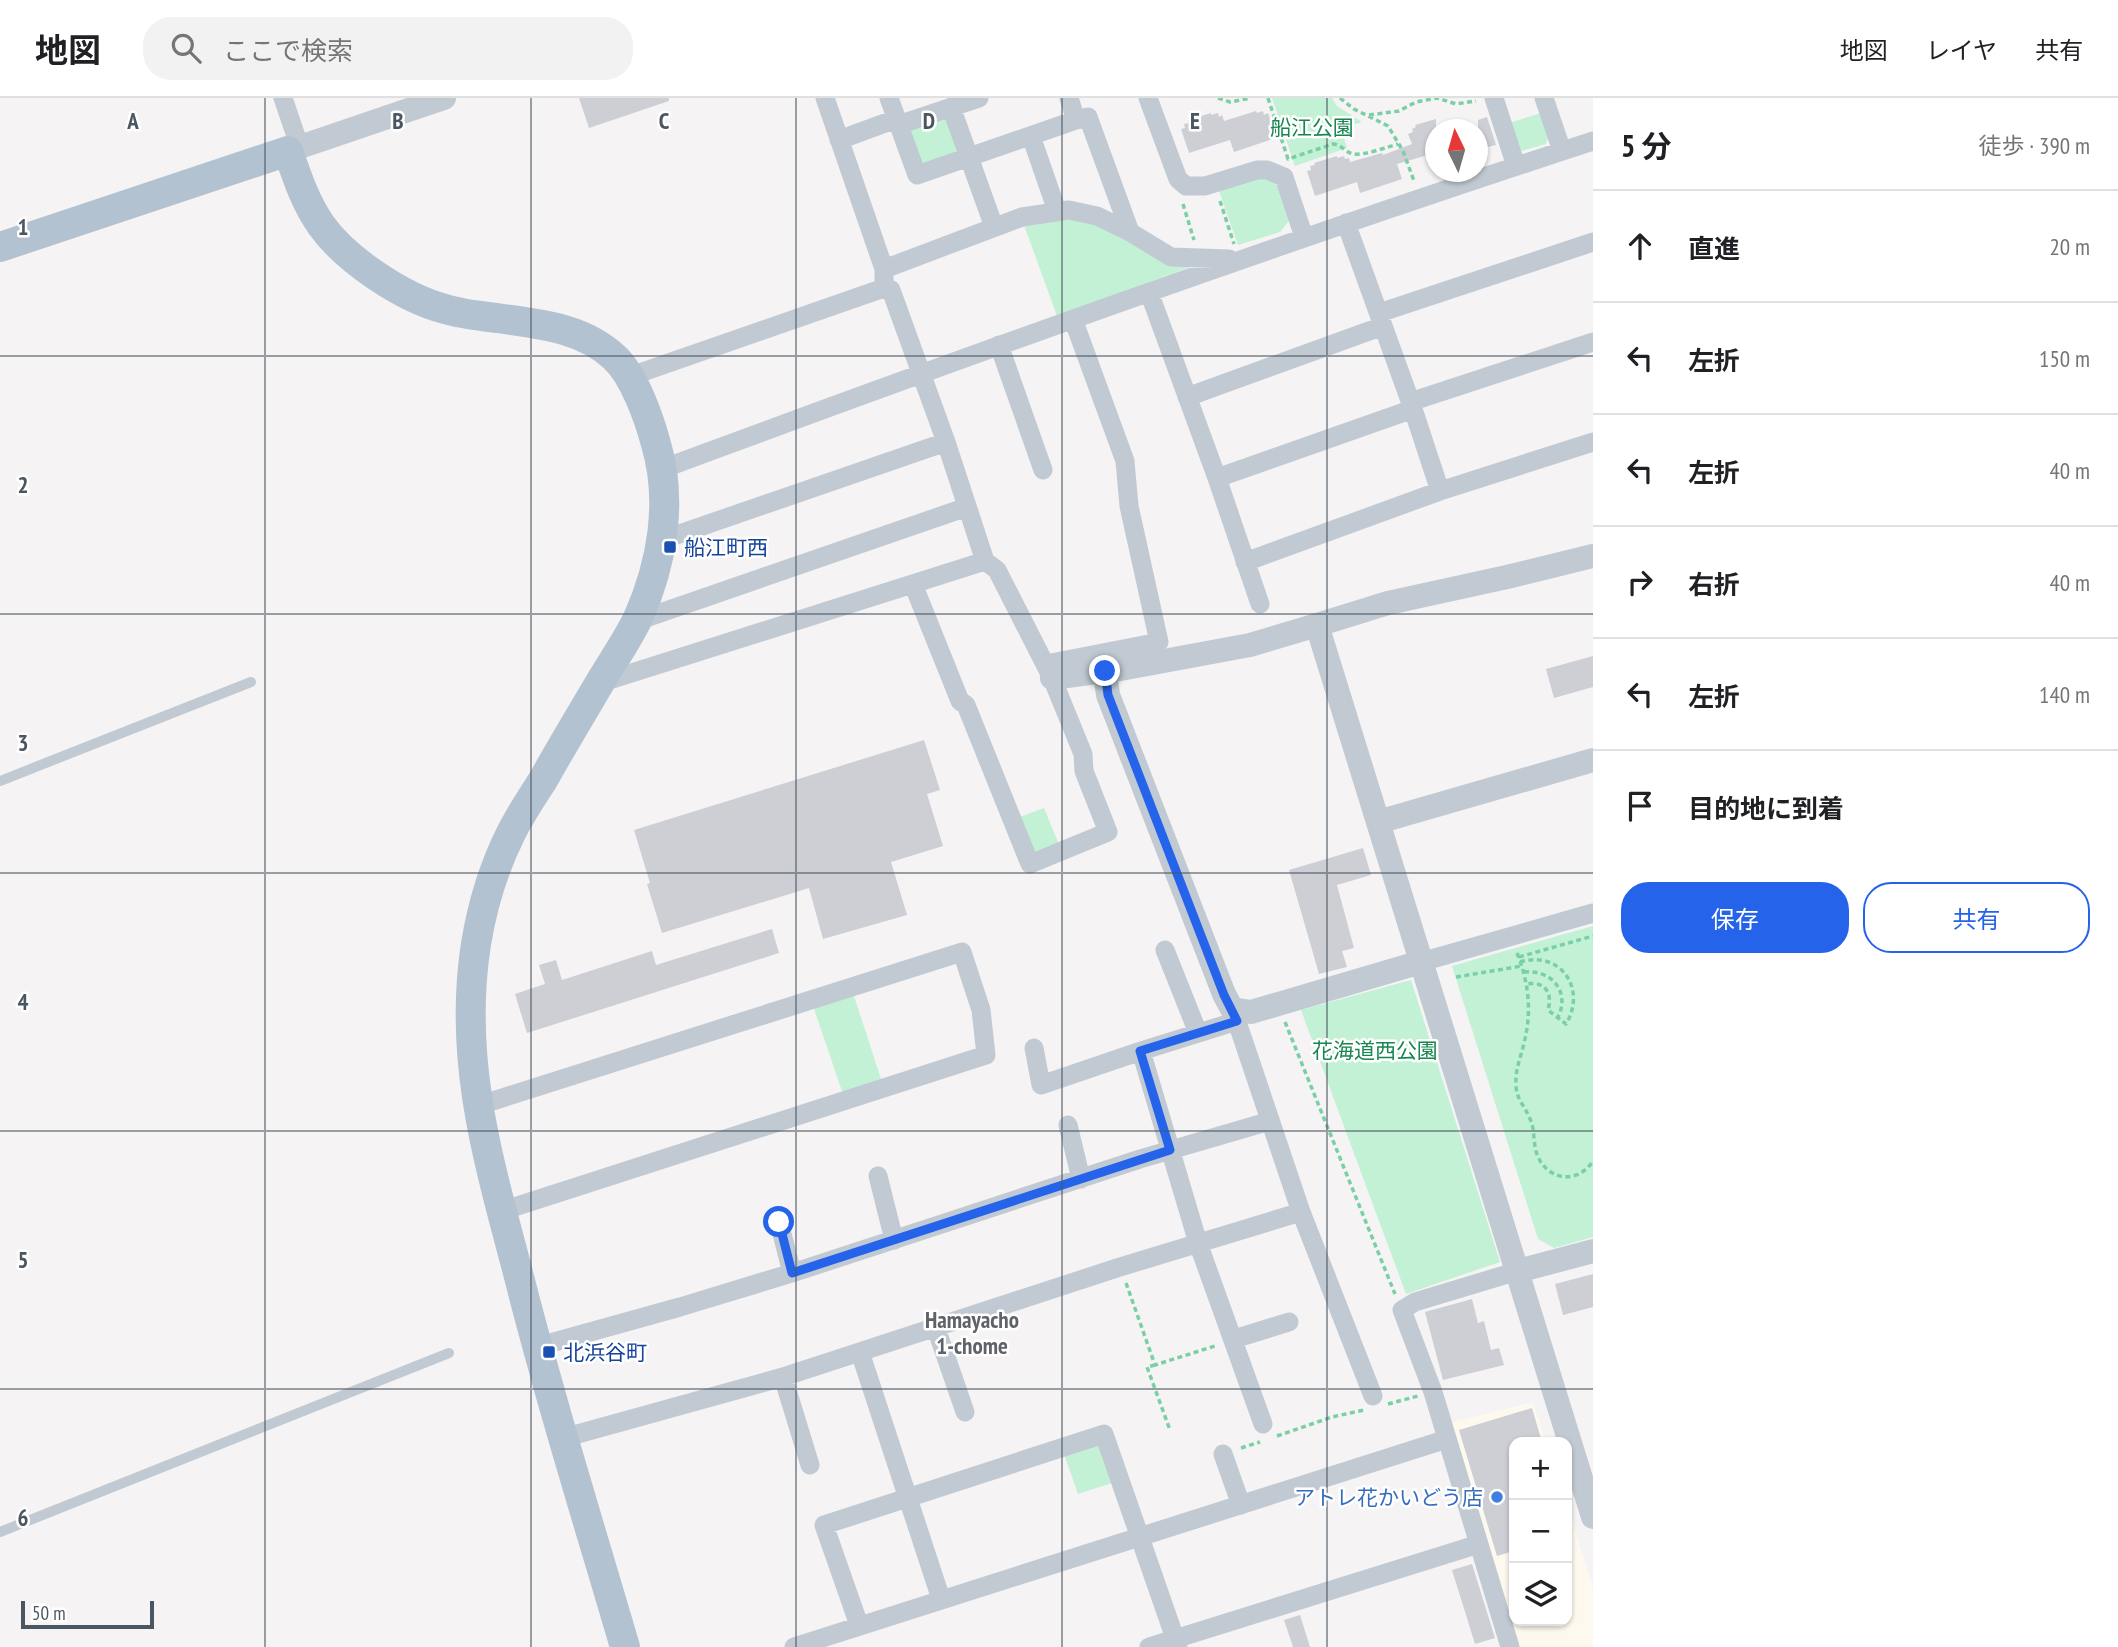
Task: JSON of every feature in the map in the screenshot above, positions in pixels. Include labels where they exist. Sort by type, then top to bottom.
[{"type":"main road","points":[[0,247],[294,150],[300,188],[320,224],[337,244],[387,282],[418,300],[446,310],[554,327],[589,338],[615,357],[631,376],[662,468],[666,514],[652,581],[637,621],[510,835],[489,888],[477,942],[471,994],[471,1051],[477,1106],[537,1347],[625,1647]]},
{"type":"street","points":[[283,98],[294,150],[444,98]]},
{"type":"street","points":[[825,98],[884,279],[891,290],[946,442],[985,561],[997,570],[1049,671],[1083,754],[1084,771],[1108,832],[1030,863],[913,584]]},
{"type":"street","points":[[890,98],[917,175],[1088,117],[1130,232]]},
{"type":"street","points":[[839,140],[979,98]]},
{"type":"street","points":[[1069,98],[1076,120]]},
{"type":"street","points":[[1148,98],[1178,179],[1186,186],[1205,186],[1257,170],[1267,170],[1284,177],[1304,237]]},
{"type":"street","points":[[1544,98],[1562,151]]},
{"type":"street","points":[[1487,99],[1517,166]]},
{"type":"street","points":[[951,107],[995,227]]},
{"type":"street","points":[[1031,136],[1057,211]]},
{"type":"street","points":[[662,468],[1239,259],[1593,141]]},
{"type":"street","points":[[631,376],[884,279],[1022,217],[1069,210],[1097,216],[1171,257],[1239,259]]},
{"type":"street","points":[[1346,223],[1440,491]]},
{"type":"street","points":[[1187,397],[1381,319],[1593,242]]},
{"type":"street","points":[[1149,292],[1260,604]]},
{"type":"street","points":[[1049,671],[1159,642],[1129,506],[1125,461],[1073,319]]},
{"type":"street","points":[[1217,478],[1593,342]]},
{"type":"street","points":[[999,345],[1043,470]]},
{"type":"street","points":[[662,540],[946,442]]},
{"type":"street","points":[[1245,562],[1440,491],[1593,442]]},
{"type":"street","points":[[637,621],[967,508]]},
{"type":"street","points":[[1049,671],[1105,671],[1250,646],[1388,603],[1593,556]]},
{"type":"street","points":[[600,682],[985,561]]},
{"type":"street","points":[[1317,625],[1593,1517]]},
{"type":"street","points":[[1105,671],[1108,695],[1234,1015],[1301,1212],[1372,1404]]},
{"type":"street","points":[[1378,822],[1593,760]]},
{"type":"street","points":[[1034,1048],[1041,1085],[1198,1033],[1234,1015],[1593,913]]},
{"type":"street","points":[[1165,950],[1198,1033]]},
{"type":"street","points":[[477,1106],[962,952],[981,1010],[986,1055],[502,1211]]},
{"type":"street","points":[[1140,1051],[1198,1243],[1263,1424]]},
{"type":"street","points":[[537,1347],[792,1273],[1170,1150],[1270,1121]]},
{"type":"street","points":[[1068,1125],[1081,1179]]},
{"type":"street","points":[[878,1176],[894,1240]]},
{"type":"street","points":[[563,1438],[783,1377],[1301,1212]]},
{"type":"street","points":[[779,1222],[792,1273]]},
{"type":"street","points":[[1510,1647],[1433,1392],[1402,1310],[1415,1302],[1593,1251]]},
{"type":"street","points":[[1234,1339],[1289,1322]]},
{"type":"street","points":[[936,1328],[965,1412]]},
{"type":"street","points":[[860,1352],[941,1599]]},
{"type":"street","points":[[783,1377],[810,1465]]},
{"type":"street","points":[[859,1625],[824,1525],[1104,1434],[1176,1643]]},
{"type":"street","points":[[794,1647],[1447,1439]]},
{"type":"street","points":[[1223,1454],[1241,1505]]},
{"type":"street","points":[[1149,1647],[1176,1643],[1479,1544]]},
{"type":"lane","points":[[0,781],[251,682]]},
{"type":"lane","points":[[0,1532],[449,1353]]},
{"type":"path","points":[[1218,98],[1230,102],[1251,98]]},
{"type":"path","points":[[1268,98],[1288,159],[1334,144],[1358,155],[1398,144]]},
{"type":"path","points":[[1340,98],[1353,109],[1388,126],[1403,151],[1419,198]]},
{"type":"path","points":[[1367,116],[1399,110],[1416,102],[1437,98],[1456,104],[1487,99]]},
{"type":"path","points":[[1214,182],[1239,259]]},
{"type":"path","points":[[1186,186],[1180,197],[1200,258]]},
{"type":"path","points":[[1520,962],[1593,936]]},
{"type":"path","points":[[1515,948],[1527,984],[1530,1015],[1517,1067],[1516,1086],[1519,1101],[1531,1119],[1536,1150],[1541,1162],[1552,1173],[1564,1178],[1579,1175],[1593,1162]]},
{"type":"path","points":[[1456,977],[1531,959],[1546,961],[1556,966],[1572,985],[1572,1014],[1566,1024],[1548,1010],[1549,993],[1545,987],[1535,983],[1527,984]]},
{"type":"path","points":[[1524,972],[1549,976],[1555,982],[1561,997],[1558,1017]]},
{"type":"path","points":[[1278,1004],[1402,1310]]},
{"type":"path","points":[[1120,1268],[1155,1365]]},
{"type":"path","points":[[1170,1430],[1147,1367],[1234,1339]]},
{"type":"path","points":[[1223,1454],[1372,1404],[1433,1392]]},
{"type":"shaded area","points":[[1533,1402],[1544,1437],[1509,1437],[1509,1615],[1450,1423]]},
{"type":"shaded area","points":[[1572,1521],[1593,1587],[1593,1647],[1519,1647],[1513,1626],[1572,1626]]},
{"type":"green space","name":"船江公園","points":[[1272,98],[1332,98],[1337,106],[1362,122],[1341,129],[1347,148],[1295,166]]},
{"type":"green space","points":[[951,107],[970,157],[917,175],[898,125]]},
{"type":"green space","points":[[1541,113],[1548,137],[1546,144],[1518,152],[1509,123]]},
{"type":"green space","points":[[1260,177],[1279,187],[1289,221],[1280,232],[1238,245],[1219,191]]},
{"type":"green space","points":[[1070,219],[1091,222],[1198,264],[1057,316],[1024,225]]},
{"type":"green space","points":[[1044,808],[1060,847],[1033,858],[1017,818]]},
{"type":"green space","points":[[1593,926],[1593,1237],[1554,1248],[1538,1239],[1452,966]]},
{"type":"green space","name":"花海道西公園","points":[[1411,980],[1500,1262],[1406,1294],[1301,1010]]},
{"type":"green space","points":[[851,987],[884,1088],[845,1100],[811,1000]]},
{"type":"green space","points":[[1101,1439],[1115,1482],[1078,1494],[1063,1451]]},
{"type":"building","points":[[579,98],[669,98],[669,101],[589,128]]},
{"type":"building","points":[[1263,111],[1264,115],[1268,113],[1276,138],[1234,152],[1230,140],[1189,153],[1181,129],[1185,128],[1184,124],[1189,123],[1188,120],[1218,113],[1224,121]]},
{"type":"building","points":[[1488,120],[1496,145],[1488,147]]},
{"type":"building","points":[[1425,122],[1425,156],[1397,164],[1402,179],[1360,193],[1357,182],[1315,196],[1307,171],[1311,170],[1310,166],[1315,165],[1314,163],[1337,156],[1349,158],[1350,162],[1382,153],[1383,155],[1412,144],[1408,134],[1413,132],[1415,125]]},
{"type":"building","points":[[1593,656],[1593,687],[1554,698],[1546,669]]},
{"type":"building","points":[[924,740],[940,790],[927,794],[943,846],[891,862],[907,915],[823,939],[809,888],[662,933],[634,830]]},
{"type":"building","points":[[1363,848],[1371,875],[1337,885],[1354,948],[1342,951],[1347,967],[1319,974],[1289,870]]},
{"type":"building","points":[[772,929],[779,953],[527,1033],[515,994],[545,984],[539,965],[556,960],[562,980],[652,951],[656,965]]},
{"type":"building","points":[[1593,1274],[1593,1307],[1563,1315],[1555,1284]]},
{"type":"building","points":[[1472,1299],[1478,1323],[1484,1321],[1491,1350],[1499,1348],[1504,1365],[1443,1380],[1425,1312]]},
{"type":"building","name":"アトレ花かいどう店","points":[[1532,1408],[1541,1437],[1509,1437],[1509,1552],[1497,1556],[1459,1430]]},
{"type":"building","points":[[1472,1564],[1495,1638],[1475,1644],[1452,1570]]},
{"type":"building","points":[[1300,1615],[1310,1647],[1293,1647],[1284,1620]]},
{"type":"place","name":"船江町西","points":[[670,547]]},
{"type":"place","name":"北浜谷町","points":[[549,1352]]},
{"type":"place","name":"アトレ花かいどう店","points":[[1497,1497]]},
{"type":"district","name":"Hamayacho 1-chome","points":[[972,1332]]},
{"type":"route","points":[[779,1222],[792,1273],[1170,1150],[1140,1051],[1237,1021],[1224,995],[1108,695],[1105,671]]}]
